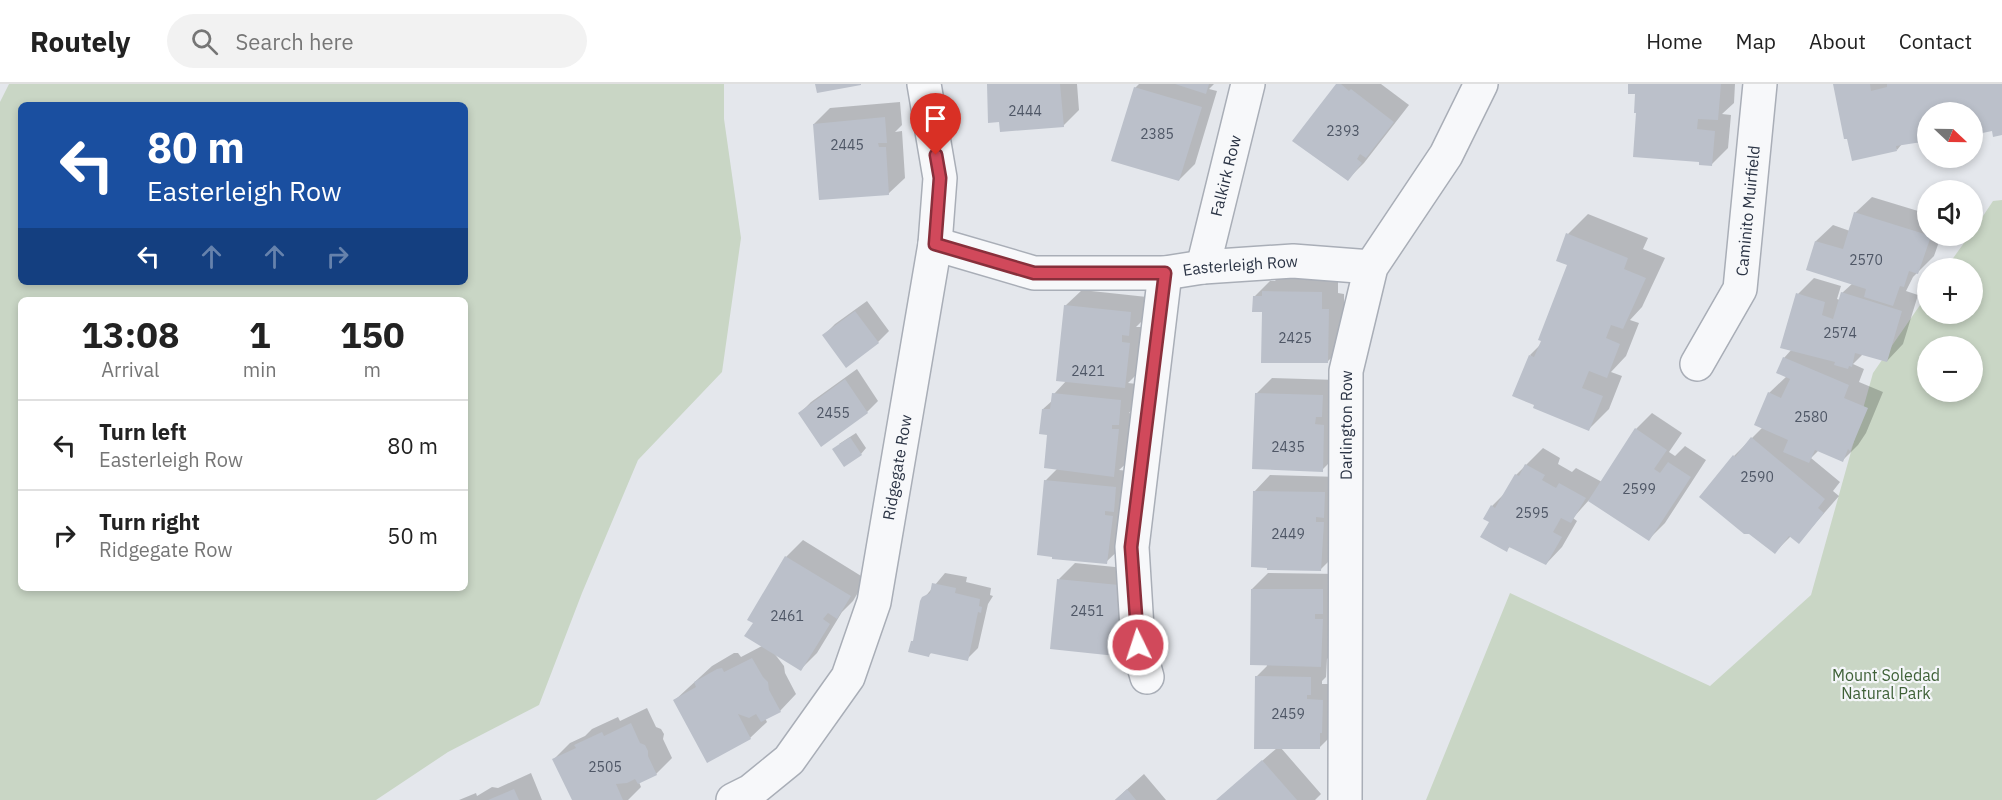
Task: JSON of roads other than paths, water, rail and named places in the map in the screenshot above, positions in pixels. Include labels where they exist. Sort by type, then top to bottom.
[{"type":"street","name":"Ridgegate Row","points":[[733,800],[751,791],[789,760],[848,677],[874,602],[935,244],[940,178],[924,84]]},
{"type":"street","name":"Falkirk Row","points":[[1203,267],[1248,84]]},
{"type":"street","name":"Darlington Row","points":[[1345,800],[1346,371],[1371,267],[1446,155],[1481,84]]},
{"type":"street","name":"Caminito Muirfield","points":[[1697,364],[1740,289],[1760,84]]},
{"type":"street","name":"Easterleigh Row","points":[[935,244],[1034,273],[1165,273],[1203,267],[1293,261],[1371,267]]},
{"type":"street","points":[[1147,677],[1138,645],[1131,547],[1165,273]]},
{"type":"park label","name":"Mount Soledad Natural Park","points":[[1886,684]]}]
